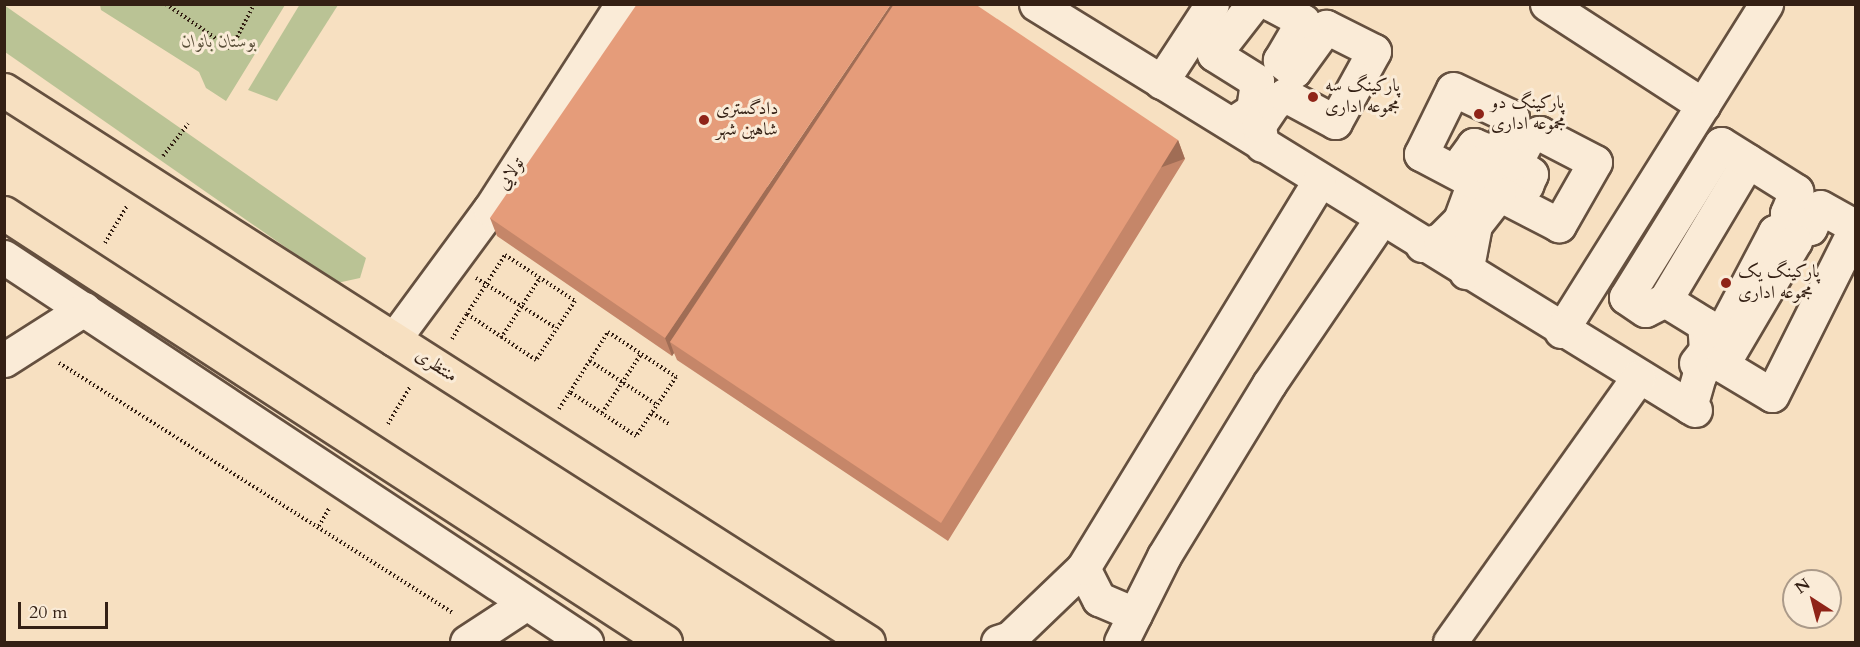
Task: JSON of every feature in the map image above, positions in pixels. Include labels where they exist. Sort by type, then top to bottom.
[{"type":"main road","name":"منتظری","points":[[4,90],[868,642]]},
{"type":"main road","points":[[4,213],[665,642]]},
{"type":"street","name":"تولایی","points":[[394,339],[490,208],[622,4]]},
{"type":"street","points":[[1036,4],[1561,331],[1645,381],[1692,409],[1699,376],[1716,361],[1772,395],[1856,227],[1820,207],[1810,228],[1796,226],[1787,213],[1796,191],[1721,144],[1626,297],[1645,310],[1665,300],[1704,324],[1706,350],[1690,371],[1645,381],[1450,642]]},
{"type":"street","points":[[1161,82],[1212,4]]},
{"type":"street","points":[[1229,124],[1253,110],[1257,81],[1214,54],[1252,4]]},
{"type":"street","points":[[1262,145],[1259,125],[1273,104],[1285,95],[1335,122],[1374,51],[1326,27],[1294,71],[1280,60],[1303,21],[1271,4]]},
{"type":"street","points":[[1546,4],[1703,105]]},
{"type":"street","points":[[1561,331],[1766,4]]},
{"type":"street","points":[[1422,244],[1440,240],[1460,220],[1474,182],[1421,154],[1453,89],[1512,117],[1512,126],[1496,154],[1474,145],[1464,159],[1492,179],[1526,185],[1531,174],[1515,163],[1529,137],[1539,134],[1595,162],[1559,225],[1499,194],[1475,225],[1466,272]]},
{"type":"street","points":[[998,642],[1010,638],[1083,568],[1319,181]]},
{"type":"street","points":[[1122,642],[1164,556],[1269,384],[1381,219]]},
{"type":"street","points":[[4,257],[525,604],[586,642]]},
{"type":"street","points":[[17,352],[84,309]]},
{"type":"street","points":[[1083,568],[1099,599],[1136,614]]},
{"type":"street","points":[[473,638],[525,604]]},
{"type":"path","points":[[166,4],[231,49],[254,4]]},
{"type":"path","points":[[91,270],[144,179],[188,124]]},
{"type":"path","points":[[505,255],[575,301],[536,360],[467,314],[486,283],[505,255]]},
{"type":"path","points":[[501,338],[540,278]]},
{"type":"path","points":[[486,283],[556,328]]},
{"type":"path","points":[[608,332],[676,377],[636,436],[570,392],[590,361],[608,332]]},
{"type":"path","points":[[17,352],[438,601],[473,638]]},
{"type":"path","points":[[602,413],[641,354]]},
{"type":"path","points":[[590,361],[657,405]]},
{"type":"path","points":[[652,413],[669,424]]},
{"type":"green space","name":"بوستان بانوان","points":[[100,4],[285,5],[226,101],[206,88],[199,72],[101,10]]},
{"type":"green space","points":[[300,4],[338,5],[277,101],[248,90]]},
{"type":"green space","points":[[4,5],[366,258],[360,278],[337,283],[5,52]]},
{"type":"building","name":"دادگستری شاهین شهر","points":[[637,4],[891,4],[665,338],[490,218]]},
{"type":"building","points":[[894,4],[975,4],[1178,140],[941,523],[670,342]]},
{"type":"place","name":"پارکینگ سه مجموعه اداری","points":[[1313,97]]},
{"type":"place","name":"پارکینگ دو مجموعه اداری","points":[[1479,114]]},
{"type":"place","name":"دادگستری شاهین شهر","points":[[704,120]]},
{"type":"place","name":"پارکینگ یک مجموعه اداری","points":[[1726,283]]}]
